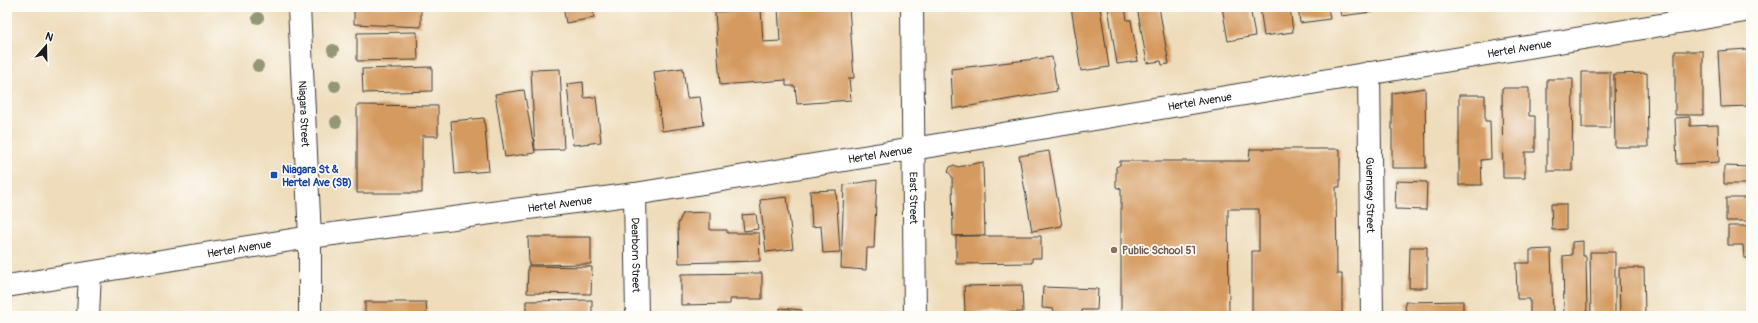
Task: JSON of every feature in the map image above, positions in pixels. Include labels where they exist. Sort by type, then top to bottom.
[{"type":"street","name":"Niagara Street","points":[[299,7],[310,237],[310,316]]},
{"type":"street","name":"East Street","points":[[912,7],[912,149],[915,316]]},
{"type":"street","name":"Hertel Avenue","points":[[7,286],[310,237],[635,194],[1751,10]]},
{"type":"street","name":"Guernsey Street","points":[[1369,73],[1372,316]]},
{"type":"street","name":"Dearborn Street","points":[[635,194],[637,316]]},
{"type":"street","points":[[88,316],[90,273]]},
{"type":"building","points":[[354,7],[421,7],[421,27],[354,24]]},
{"type":"building","points":[[563,7],[592,7],[594,18],[566,23]]},
{"type":"building","points":[[778,7],[849,7],[854,78],[849,78],[851,100],[797,104],[795,86],[786,86],[786,80],[720,85],[715,12],[761,9],[763,42],[780,41]]},
{"type":"building","points":[[1071,7],[1100,7],[1109,67],[1081,71]]},
{"type":"building","points":[[1108,7],[1125,7],[1127,20],[1131,20],[1138,61],[1117,64]]},
{"type":"building","points":[[1137,7],[1159,7],[1169,64],[1162,65],[1161,61],[1147,63]]},
{"type":"building","points":[[1222,7],[1250,7],[1255,36],[1228,41]]},
{"type":"building","points":[[1260,7],[1290,7],[1293,32],[1264,36]]},
{"type":"building","points":[[1298,7],[1328,7],[1330,19],[1300,23]]},
{"type":"building","points":[[1339,7],[1371,7],[1372,12],[1341,16]]},
{"type":"building","points":[[417,32],[418,60],[357,61],[357,33]]},
{"type":"building","points":[[1747,49],[1751,106],[1721,107],[1718,51]]},
{"type":"building","points":[[1675,51],[1703,51],[1703,115],[1675,115]]},
{"type":"building","points":[[1052,57],[1057,91],[953,109],[951,69]]},
{"type":"building","points":[[432,67],[432,91],[363,93],[362,69]]},
{"type":"building","points":[[683,68],[687,98],[700,97],[704,125],[662,131],[654,72]]},
{"type":"building","points":[[560,69],[564,149],[535,150],[531,70]]},
{"type":"building","points":[[1582,72],[1610,72],[1610,128],[1582,128]]},
{"type":"building","points":[[1647,73],[1648,147],[1615,147],[1614,74]]},
{"type":"building","points":[[1547,79],[1573,79],[1572,171],[1547,171]]},
{"type":"building","points":[[583,82],[584,98],[596,97],[601,142],[573,145],[567,84]]},
{"type":"building","points":[[1425,88],[1426,168],[1392,168],[1392,93]]},
{"type":"building","points":[[1502,88],[1529,88],[1529,116],[1535,116],[1535,152],[1525,152],[1525,178],[1503,178]]},
{"type":"building","points":[[524,90],[535,153],[505,157],[495,94]]},
{"type":"building","points":[[1459,95],[1485,95],[1485,121],[1490,121],[1491,159],[1481,160],[1482,185],[1459,185]]},
{"type":"building","points":[[357,105],[438,106],[438,136],[422,136],[422,193],[357,193]]},
{"type":"building","points":[[1690,117],[1690,126],[1718,125],[1719,162],[1677,164],[1675,118]]},
{"type":"building","points":[[484,118],[489,171],[455,174],[451,121]]},
{"type":"building","points":[[1250,149],[1340,149],[1340,187],[1336,187],[1337,274],[1342,274],[1342,313],[1252,313],[1252,251],[1259,251],[1259,209],[1228,209],[1229,316],[1121,316],[1121,189],[1116,187],[1116,167],[1120,165],[1120,161],[1249,161]]},
{"type":"building","points":[[1049,151],[1062,226],[1032,231],[1019,156]]},
{"type":"building","points":[[983,162],[985,235],[953,236],[952,176],[948,172],[950,167],[954,165],[958,167]]},
{"type":"building","points":[[1724,166],[1751,167],[1751,184],[1724,184]]},
{"type":"building","points":[[877,180],[874,248],[867,248],[866,270],[841,268],[844,185]]},
{"type":"building","points":[[1396,181],[1427,182],[1426,210],[1395,209]]},
{"type":"building","points":[[836,190],[840,252],[823,253],[821,226],[812,227],[810,191]]},
{"type":"building","points":[[787,197],[793,249],[766,252],[760,200]]},
{"type":"building","points":[[1726,198],[1751,198],[1751,221],[1726,221]]},
{"type":"building","points":[[1551,204],[1566,204],[1566,229],[1552,230]]},
{"type":"building","points":[[710,212],[710,230],[727,230],[727,233],[759,233],[760,261],[679,263],[678,224],[683,213]]},
{"type":"building","points":[[756,214],[758,229],[744,231],[742,215]]},
{"type":"building","points":[[1728,226],[1751,226],[1751,258],[1744,258],[1743,245],[1728,245]]},
{"type":"building","points":[[956,236],[1041,236],[1041,258],[1032,258],[1032,263],[956,264]]},
{"type":"building","points":[[528,237],[591,237],[591,264],[529,265]]},
{"type":"building","points":[[1583,241],[1583,256],[1586,256],[1587,316],[1564,316],[1563,256],[1572,255],[1572,242]]},
{"type":"building","points":[[1410,247],[1427,247],[1427,288],[1409,288]]},
{"type":"building","points":[[1551,249],[1553,316],[1530,316],[1530,299],[1517,299],[1516,263],[1530,263],[1530,250]]},
{"type":"building","points":[[1590,252],[1615,252],[1615,316],[1591,316]]},
{"type":"building","points":[[528,266],[592,267],[591,294],[527,293]]},
{"type":"building","points":[[1619,268],[1644,268],[1645,316],[1620,316]]},
{"type":"building","points":[[762,273],[762,299],[730,299],[730,304],[681,305],[681,274]]},
{"type":"building","points":[[1022,285],[1023,312],[965,313],[964,286]]},
{"type":"building","points":[[1043,287],[1098,289],[1097,310],[1082,310],[1082,314],[1053,314],[1054,309],[1042,308]]},
{"type":"building","points":[[592,300],[592,316],[526,316],[526,301]]},
{"type":"building","points":[[1463,301],[1463,316],[1406,316],[1405,302]]},
{"type":"building","points":[[365,302],[426,302],[427,316],[365,316]]},
{"type":"building","points":[[780,308],[802,310],[802,316],[780,316]]},
{"type":"place","name":"Niagara St & Hertel Ave (SB)","points":[[274,175]]},
{"type":"place","name":"Public School 51","points":[[1114,250]]}]
